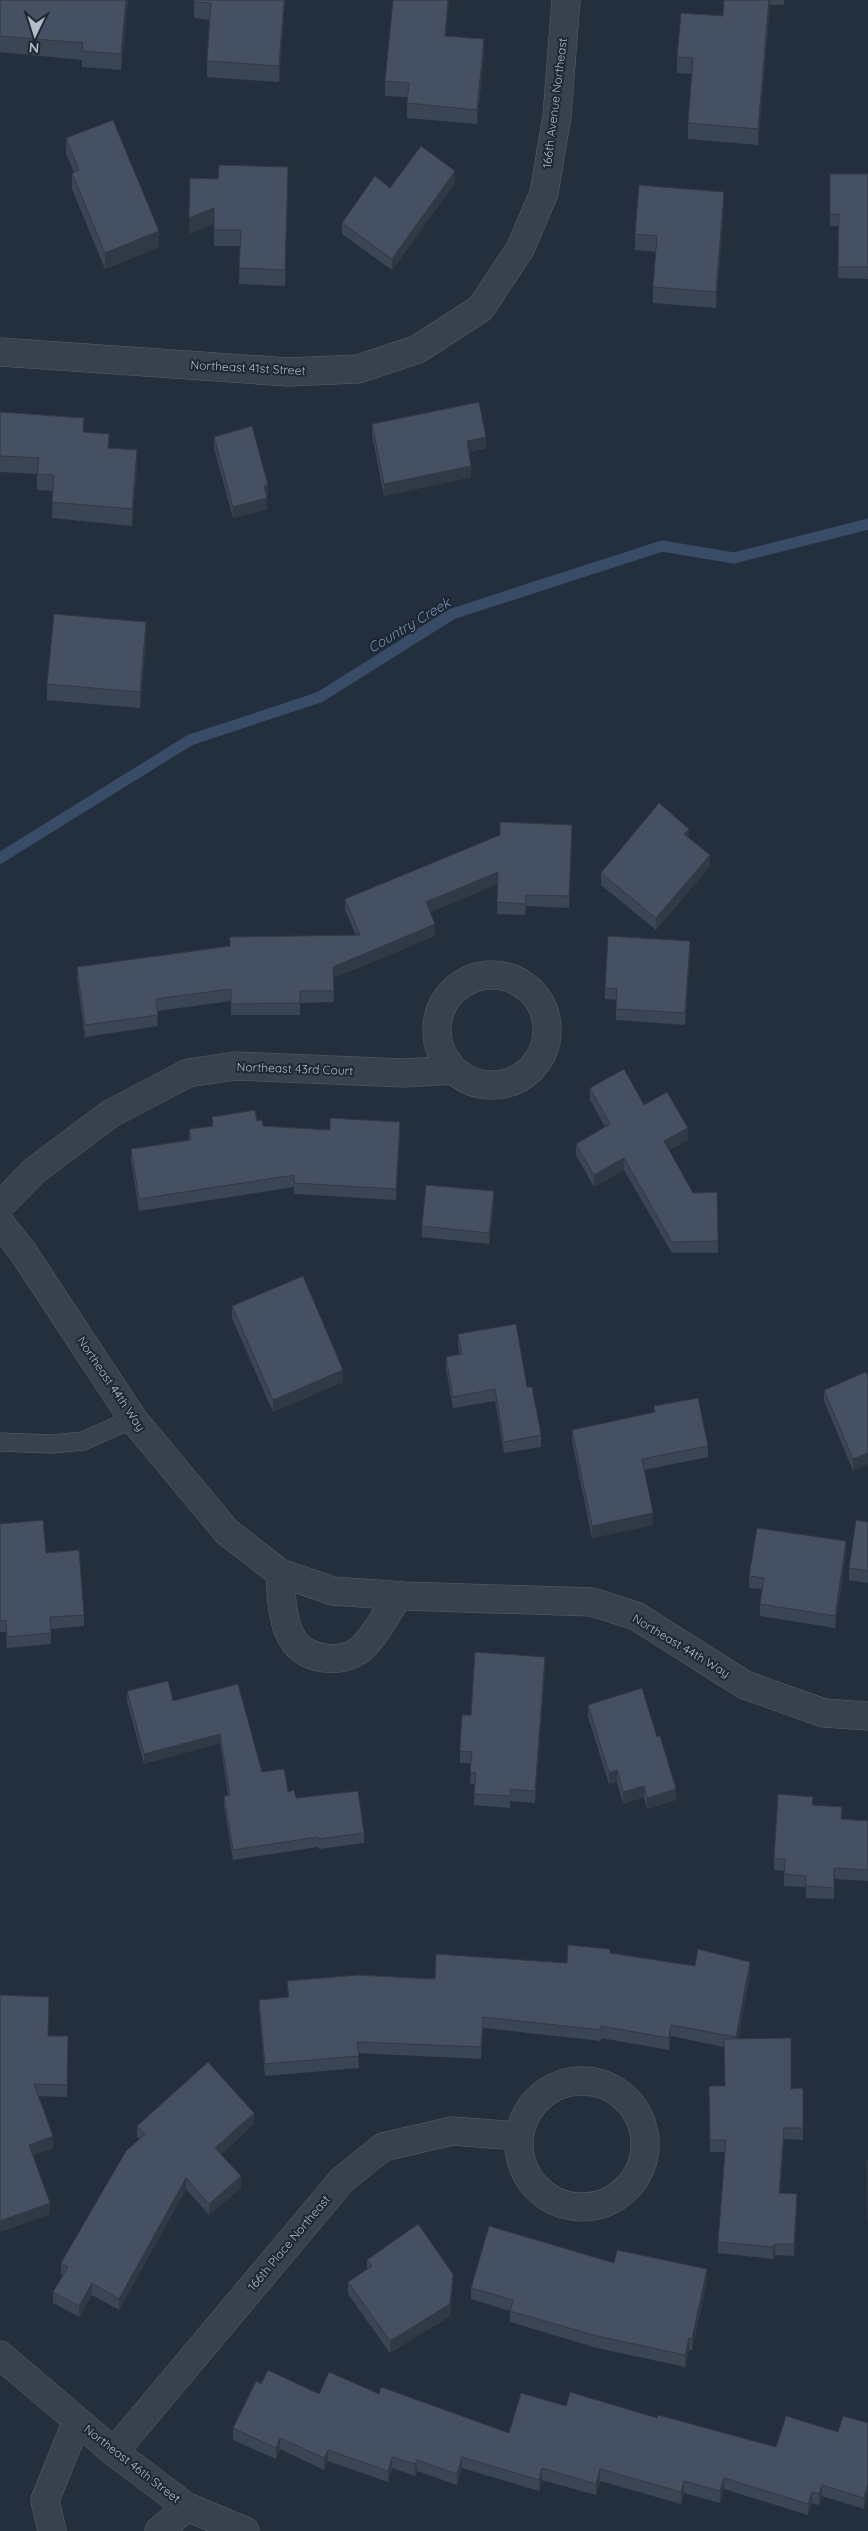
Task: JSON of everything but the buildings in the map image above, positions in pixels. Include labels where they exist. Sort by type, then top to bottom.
[{"type":"street","name":"166th Avenue Northeast","points":[[481,308],[520,249],[544,193],[557,116],[566,0]]},
{"type":"street","name":"Northeast 41st Street","points":[[0,352],[288,372],[358,369],[418,349],[481,308]]},
{"type":"street","points":[[488,975],[506,976],[523,984],[536,996],[545,1013],[548,1030],[545,1048],[536,1065],[522,1077],[505,1084],[487,1085],[469,1080],[454,1070],[443,1056],[437,1038],[438,1020],[444,1003],[455,989],[471,979],[488,975]]},
{"type":"street","name":"Northeast 43rd Court","points":[[0,1206],[34,1171],[110,1114],[188,1073],[236,1066],[404,1073],[454,1070]]},
{"type":"street","name":"Northeast 44th Way","points":[[0,1223],[23,1252],[133,1419],[227,1532],[280,1573],[333,1591],[398,1596],[592,1602],[636,1616],[745,1685],[824,1713],[868,1716]]},
{"type":"street","points":[[280,1573],[282,1615],[286,1629],[294,1642],[305,1652],[318,1657],[332,1659],[346,1657],[359,1650],[369,1640],[398,1596]]},
{"type":"street","points":[[571,2081],[591,2081],[610,2087],[621,2095],[638,2115],[645,2136],[644,2158],[635,2178],[621,2194],[602,2205],[580,2208],[559,2204],[540,2192],[526,2175],[519,2156],[518,2136],[524,2117],[535,2100],[551,2088],[571,2081]]},
{"type":"street","name":"166th Place Northeast","points":[[114,2452],[342,2180],[383,2147],[452,2131],[518,2136]]},
{"type":"street","name":"Northeast 46th Street","points":[[0,2355],[114,2452],[187,2507],[246,2531]]},
{"type":"street","name":"Northeast 46th Street","points":[[52,2531],[45,2500],[77,2421]]},
{"type":"street","name":"Northeast 46th Street","points":[[159,2531],[187,2507]]},
{"type":"lane","points":[[0,1442],[52,1444],[83,1441],[133,1419]]},
{"type":"waterway","name":"Country Creek","points":[[0,858],[190,740],[320,697],[452,614],[662,546],[734,558],[868,524]]}]
